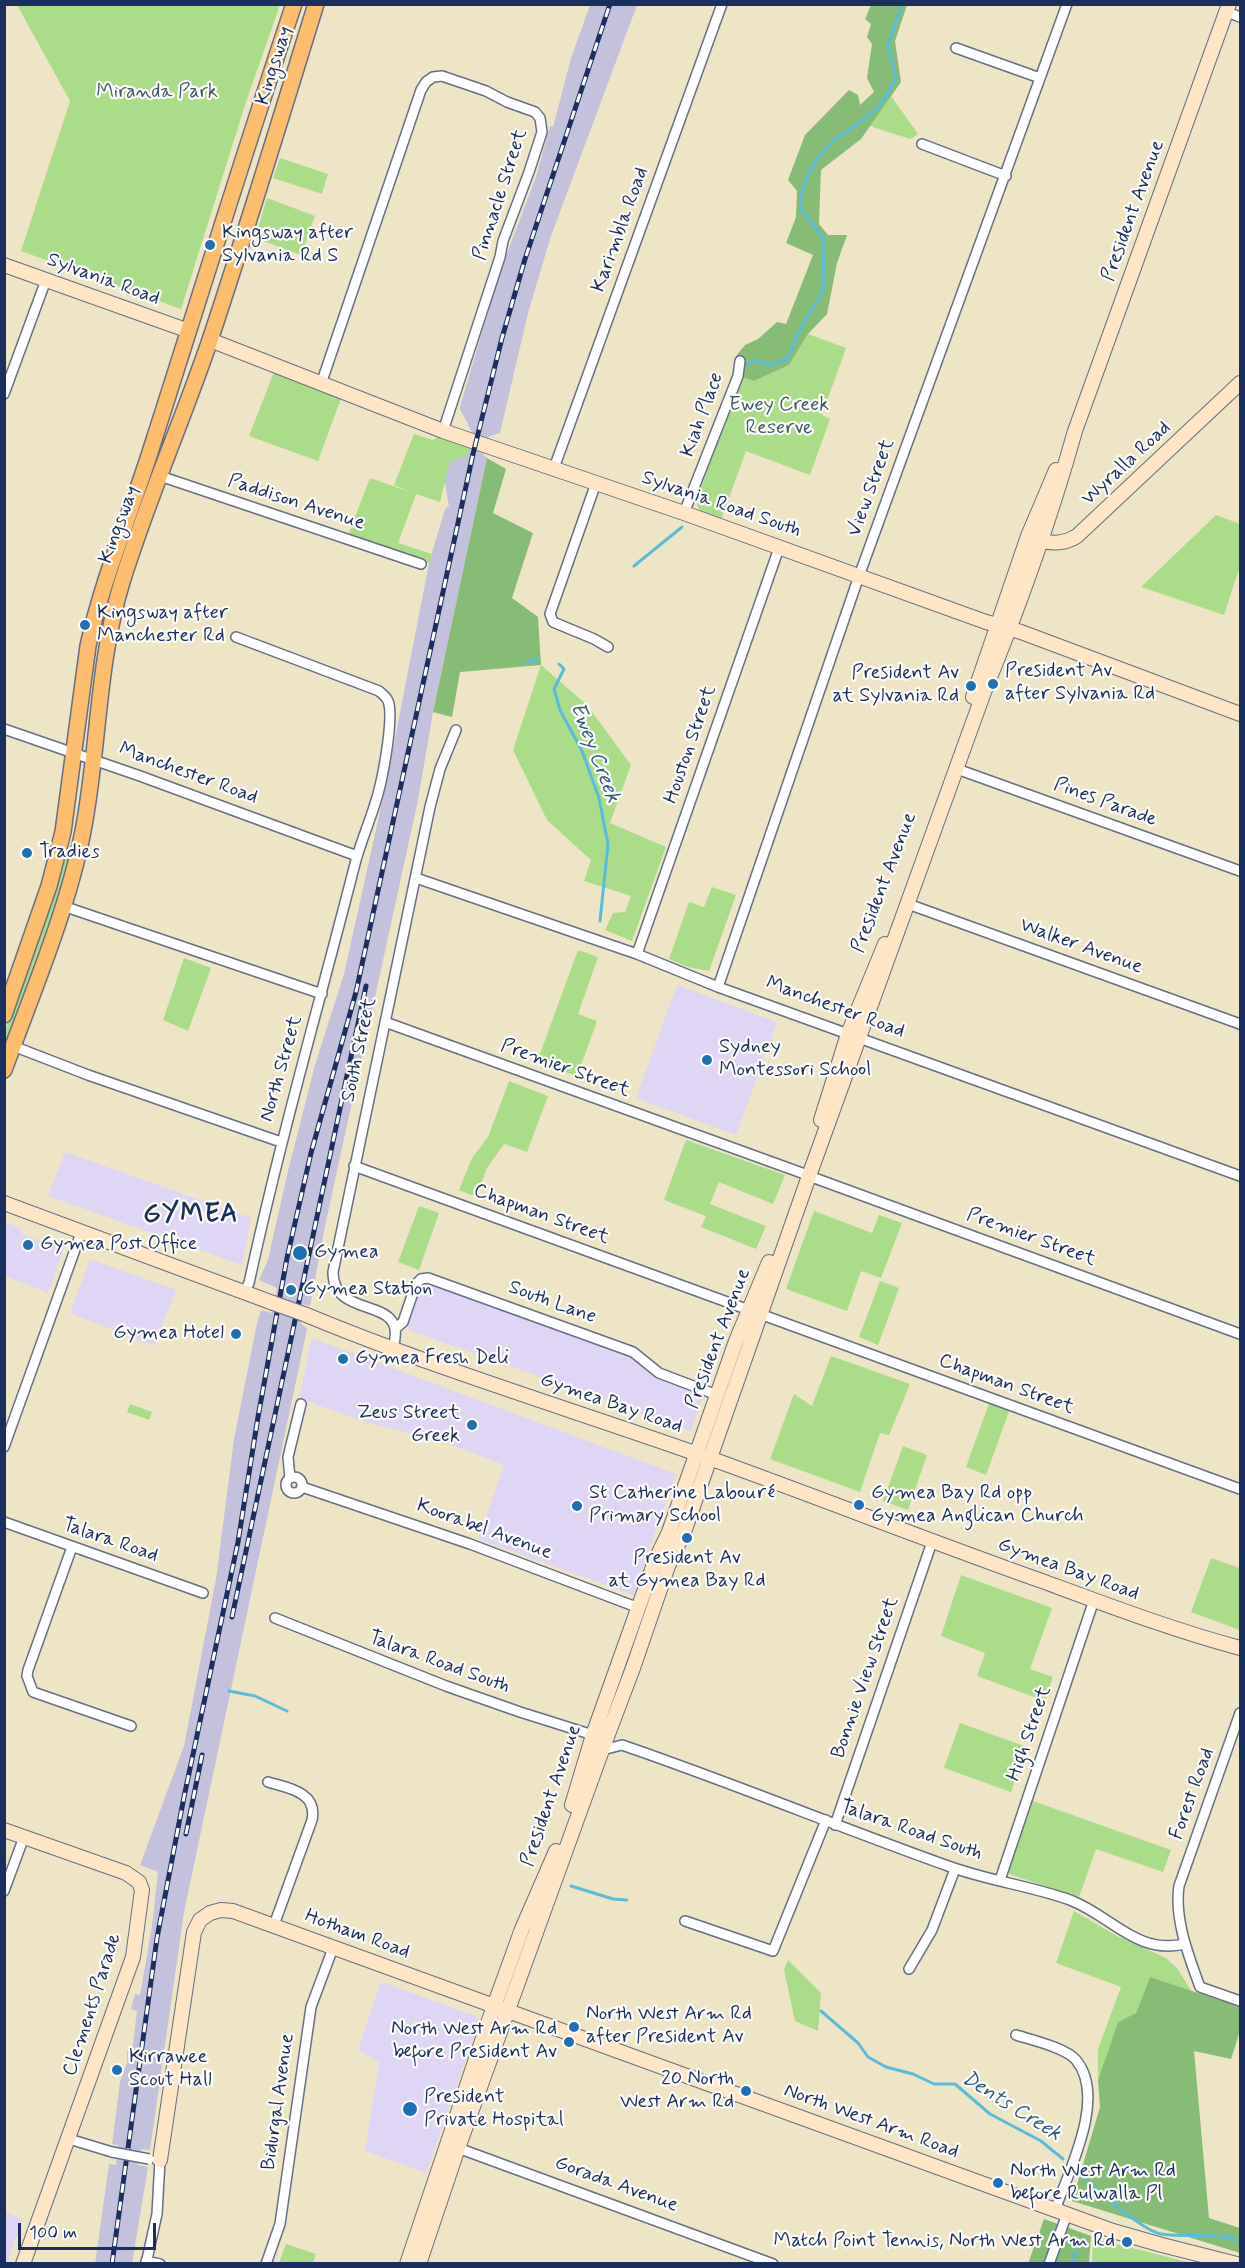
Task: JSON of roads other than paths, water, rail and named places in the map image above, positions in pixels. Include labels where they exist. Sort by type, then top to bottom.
[{"type":"main road","name":"Kingsway","points":[[4,1015],[56,861],[68,805],[88,646],[94,616],[105,578],[147,464],[294,4]]},
{"type":"main road","name":"Kingsway","points":[[4,1070],[63,906],[82,835],[110,628],[122,584],[210,340],[316,4]]},
{"type":"main road","name":"Sylvania Road South","points":[[189,331],[210,340]]},
{"type":"street","name":"Karimbla Road","points":[[554,468],[722,4]]},
{"type":"street","name":"View Street","points":[[718,987],[859,576],[1067,4]]},
{"type":"street","points":[[1228,8],[1240,17]]},
{"type":"street","name":"President Avenue","points":[[854,1036],[865,989],[891,930],[1228,8]]},
{"type":"street","points":[[956,48],[1040,78]]},
{"type":"street","name":"Pinnacle Street","points":[[321,384],[421,90],[426,82],[434,77],[442,76],[495,96],[535,112],[540,118],[542,132],[502,241],[500,257],[442,431]]},
{"type":"street","points":[[922,144],[1006,176]]},
{"type":"street","name":"Sylvania Road","points":[[4,265],[189,331]]},
{"type":"street","points":[[4,394],[46,280]]},
{"type":"street","name":"Sylvania Road South","points":[[210,340],[442,431],[684,513],[1240,714]]},
{"type":"street","name":"Kiah Place","points":[[684,513],[738,376],[740,362]]},
{"type":"street","name":"Wyralla Road","points":[[1034,538],[1056,543],[1069,541],[1085,531],[1240,382]]},
{"type":"street","name":"Paddison Avenue","points":[[160,476],[421,564]]},
{"type":"street","points":[[596,483],[550,618],[553,622],[608,647]]},
{"type":"street","name":"Houston Street","points":[[637,954],[779,548]]},
{"type":"street","name":"President Avenue","points":[[501,2009],[522,1929],[559,1844],[593,1735],[710,1459],[771,1259],[805,1174],[816,1135],[854,1036],[908,903],[984,692],[1003,627]]},
{"type":"street","name":"North Street","points":[[236,637],[379,691],[387,698],[389,707],[389,724],[380,786],[357,856],[281,1142],[249,1283],[244,1292]]},
{"type":"street","name":"Manchester Road","points":[[4,729],[140,776],[357,856]]},
{"type":"street","name":"South Street","points":[[396,1328],[376,1310],[340,1296],[333,1282],[335,1259],[430,807],[440,770],[456,730]]},
{"type":"street","name":"Pines Parade","points":[[957,769],[1240,871]]},
{"type":"street","name":"Manchester Road","points":[[416,878],[637,954],[718,987],[1240,1176]]},
{"type":"street","name":"Walker Avenue","points":[[908,903],[1240,1024]]},
{"type":"street","points":[[63,906],[322,994]]},
{"type":"street","name":"Premier Street","points":[[385,1022],[1240,1334]]},
{"type":"street","points":[[13,1046],[88,1075],[281,1142]]},
{"type":"street","name":"Chapman Street","points":[[354,1167],[1240,1489]]},
{"type":"street","name":"Gymea Bay Road","points":[[4,1203],[932,1542],[1196,1636],[1240,1648]]},
{"type":"street","points":[[4,1447],[81,1233]]},
{"type":"street","name":"South Lane","points":[[396,1328],[403,1322],[416,1284],[428,1278],[633,1352],[659,1373],[717,1395]]},
{"type":"street","name":"President Avenue","points":[[407,2264],[501,2009],[633,1668],[645,1610],[696,1454],[717,1395],[755,1312]]},
{"type":"street","points":[[393,1347],[396,1328]]},
{"type":"street","name":"Koorabel Avenue","points":[[301,1404],[288,1457],[290,1478],[286,1486],[289,1491],[295,1493],[302,1487],[470,1544],[645,1610]]},
{"type":"street","name":"Talara Road","points":[[4,1522],[203,1593]]},
{"type":"street","name":"Bonnie View Street","points":[[685,1921],[773,1951],[831,1823],[932,1542]]},
{"type":"street","points":[[72,1546],[28,1670],[29,1684],[33,1692],[131,1726]]},
{"type":"street","name":"High Street","points":[[1000,1880],[1094,1600]]},
{"type":"street","name":"Talara Road South","points":[[275,1618],[446,1686],[593,1735]]},
{"type":"street","points":[[593,1735],[601,1733],[614,1701],[633,1668]]},
{"type":"street","name":"Forest Road","points":[[1185,1944],[1178,1907],[1179,1886],[1240,1713]]},
{"type":"street","points":[[602,1750],[622,1745],[615,1734],[613,1718]]},
{"type":"street","name":"Talara Road South","points":[[622,1745],[955,1869],[1044,1892],[1080,1904],[1131,1936],[1158,1946],[1171,1947],[1185,1944]]},
{"type":"street","points":[[268,1782],[301,1793],[309,1799],[313,1809],[312,1820],[274,1925]]},
{"type":"street","points":[[4,1830],[24,1837],[4,1891]]},
{"type":"street","name":"Clements Parade","points":[[23,2264],[133,1957],[142,1896],[139,1881],[126,1873],[24,1837]]},
{"type":"street","points":[[909,1969],[932,1930],[955,1869]]},
{"type":"street","name":"Hotham Road","points":[[155,2159],[194,1932],[205,1916],[216,1911],[226,1910],[274,1925],[501,2009]]},
{"type":"street","points":[[1185,1944],[1200,1987],[1240,2001]]},
{"type":"street","name":"Bidurgal Avenue","points":[[266,2264],[280,2224],[311,2007],[333,1948]]},
{"type":"street","name":"North West Arm Road","points":[[501,2009],[1061,2212],[1138,2238],[1237,2264]]},
{"type":"street","points":[[1016,2035],[1054,2048],[1075,2059],[1087,2079],[1088,2106],[1049,2264]]},
{"type":"street","points":[[69,2139],[112,2152],[155,2159],[157,2214],[146,2262],[160,2264]]},
{"type":"street","name":"President Avenue","points":[[419,2264],[452,2146]]},
{"type":"street","name":"Gorada Avenue","points":[[452,2146],[773,2264]]},
{"type":"waterway","name":"Ewey Creek","points":[[744,366],[755,360],[771,365],[788,358],[802,325],[823,291],[824,240],[800,209],[803,188],[811,169],[823,151],[872,112],[888,93],[896,78],[888,46],[902,4]]},
{"type":"waterway","name":"Ewey Creek","points":[[634,566],[682,527]]},
{"type":"waterway","points":[[527,662],[537,659]]},
{"type":"waterway","name":"Ewey Creek","points":[[559,664],[564,669],[554,689],[560,710],[582,751],[599,798],[608,844],[600,921]]},
{"type":"waterway","points":[[229,1691],[255,1696],[287,1711]]},
{"type":"waterway","points":[[571,1886],[613,1899],[627,1900]]},
{"type":"waterway","name":"Dents Creek","points":[[821,2011],[858,2043],[868,2057],[886,2067],[913,2074],[934,2084],[955,2084],[990,2114],[1041,2141],[1063,2159]]},
{"type":"waterway","name":"Dents Creek","points":[[1079,2173],[1118,2208],[1153,2231],[1161,2234],[1211,2236],[1240,2241]]},
{"type":"waterway","points":[[1073,2264],[1077,2248]]},
{"type":"railway","points":[[112,2264],[157,1938],[184,1797],[238,1542],[287,1258],[311,1153],[356,992],[473,454],[502,338],[525,259],[610,4]]},
{"type":"railway","points":[[232,1617],[366,986]]},
{"type":"railway","points":[[186,1834],[202,1755]]},
{"type":"place","name":"Kingsway after Sylvania Rd S","points":[[210,245]]},
{"type":"place","name":"Kingsway after Manchester Rd","points":[[85,625]]},
{"type":"place","name":"President Av after Sylvania Rd","points":[[993,684]]},
{"type":"place","name":"President Av at Sylvania Rd","points":[[971,686]]},
{"type":"place","name":"Tradies","points":[[27,853]]},
{"type":"place","name":"Sydney Montessori School","points":[[707,1060]]},
{"type":"place","name":"Gymea Post Office","points":[[28,1245]]},
{"type":"place","name":"Gymea","points":[[300,1253]]},
{"type":"place","name":"Gymea Station","points":[[291,1290]]},
{"type":"place","name":"Gymea Hotel","points":[[236,1334]]},
{"type":"place","name":"Gymea Fresh Deli","points":[[343,1359]]},
{"type":"place","name":"Zeus Street Greek","points":[[472,1425]]},
{"type":"place","name":"Gymea Bay Rd opp Gymea Anglican Church","points":[[859,1505]]},
{"type":"place","name":"St Catherine Labouré Primary School","points":[[577,1506]]},
{"type":"place","name":"President Av at Gymea Bay Rd","points":[[687,1538]]},
{"type":"place","name":"North West Arm Rd after President Av","points":[[574,2027]]},
{"type":"place","name":"North West Arm Rd before President Av","points":[[569,2042]]},
{"type":"place","name":"Kirrawee Scout Hall","points":[[117,2070]]},
{"type":"place","name":"20 North West Arm Rd","points":[[746,2091]]},
{"type":"place","name":"President Private Hospital","points":[[410,2109]]},
{"type":"place","name":"North West Arm Rd before Rulwalla Pl","points":[[998,2183]]},
{"type":"place","name":"Match Point Tennis, North West Arm Rd","points":[[1127,2242]]},
{"type":"district","name":"GYMEA","points":[[191,1216]]},
{"type":"park label","name":"Miranda Park","points":[[157,93]]},
{"type":"park label","name":"Ewey Creek Reserve","points":[[779,418]]}]
